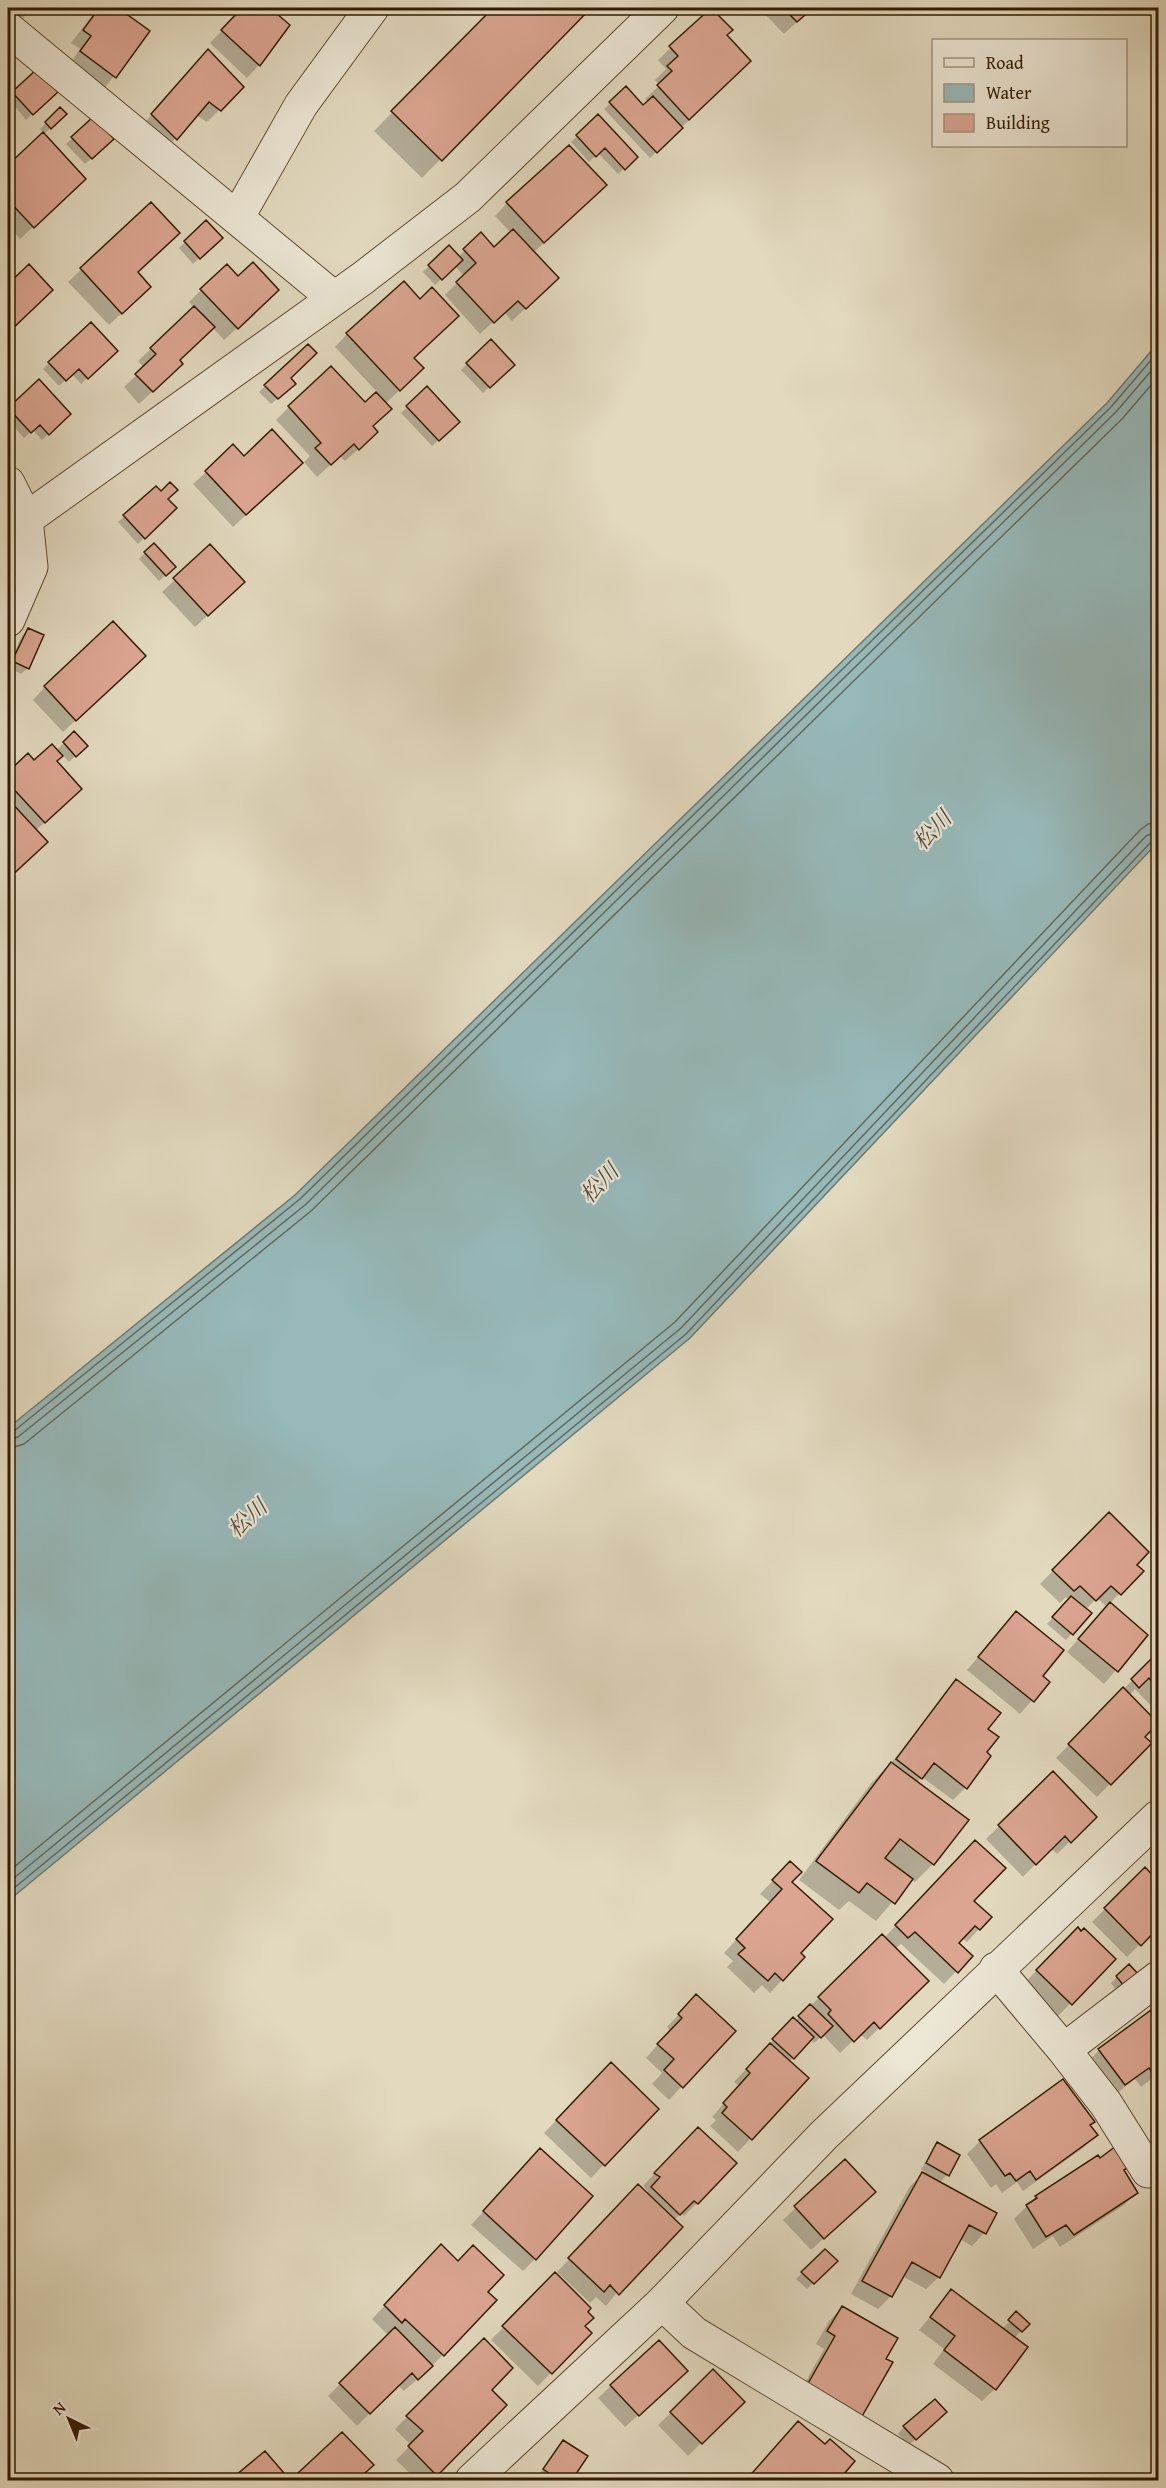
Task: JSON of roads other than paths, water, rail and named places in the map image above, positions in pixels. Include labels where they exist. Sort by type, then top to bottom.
[{"type":"street","points":[[237,218],[301,105],[372,8]]},
{"type":"street","points":[[17,525],[334,298],[468,197],[662,8]]},
{"type":"street","points":[[8,29],[334,298]]},
{"type":"street","points":[[8,483],[17,525],[31,567],[8,620]]},
{"type":"street","points":[[472,2481],[662,2303],[824,2134],[1158,1817]]},
{"type":"street","points":[[996,1969],[1106,2104],[1148,2171]]},
{"type":"street","points":[[1064,2050],[1158,1978]]},
{"type":"street","points":[[662,2303],[694,2333],[937,2481]]},
{"type":"water","name":"松川","points":[[1158,343],[1158,842],[690,1338],[8,1901],[8,1428],[295,1195],[1107,403]]}]
